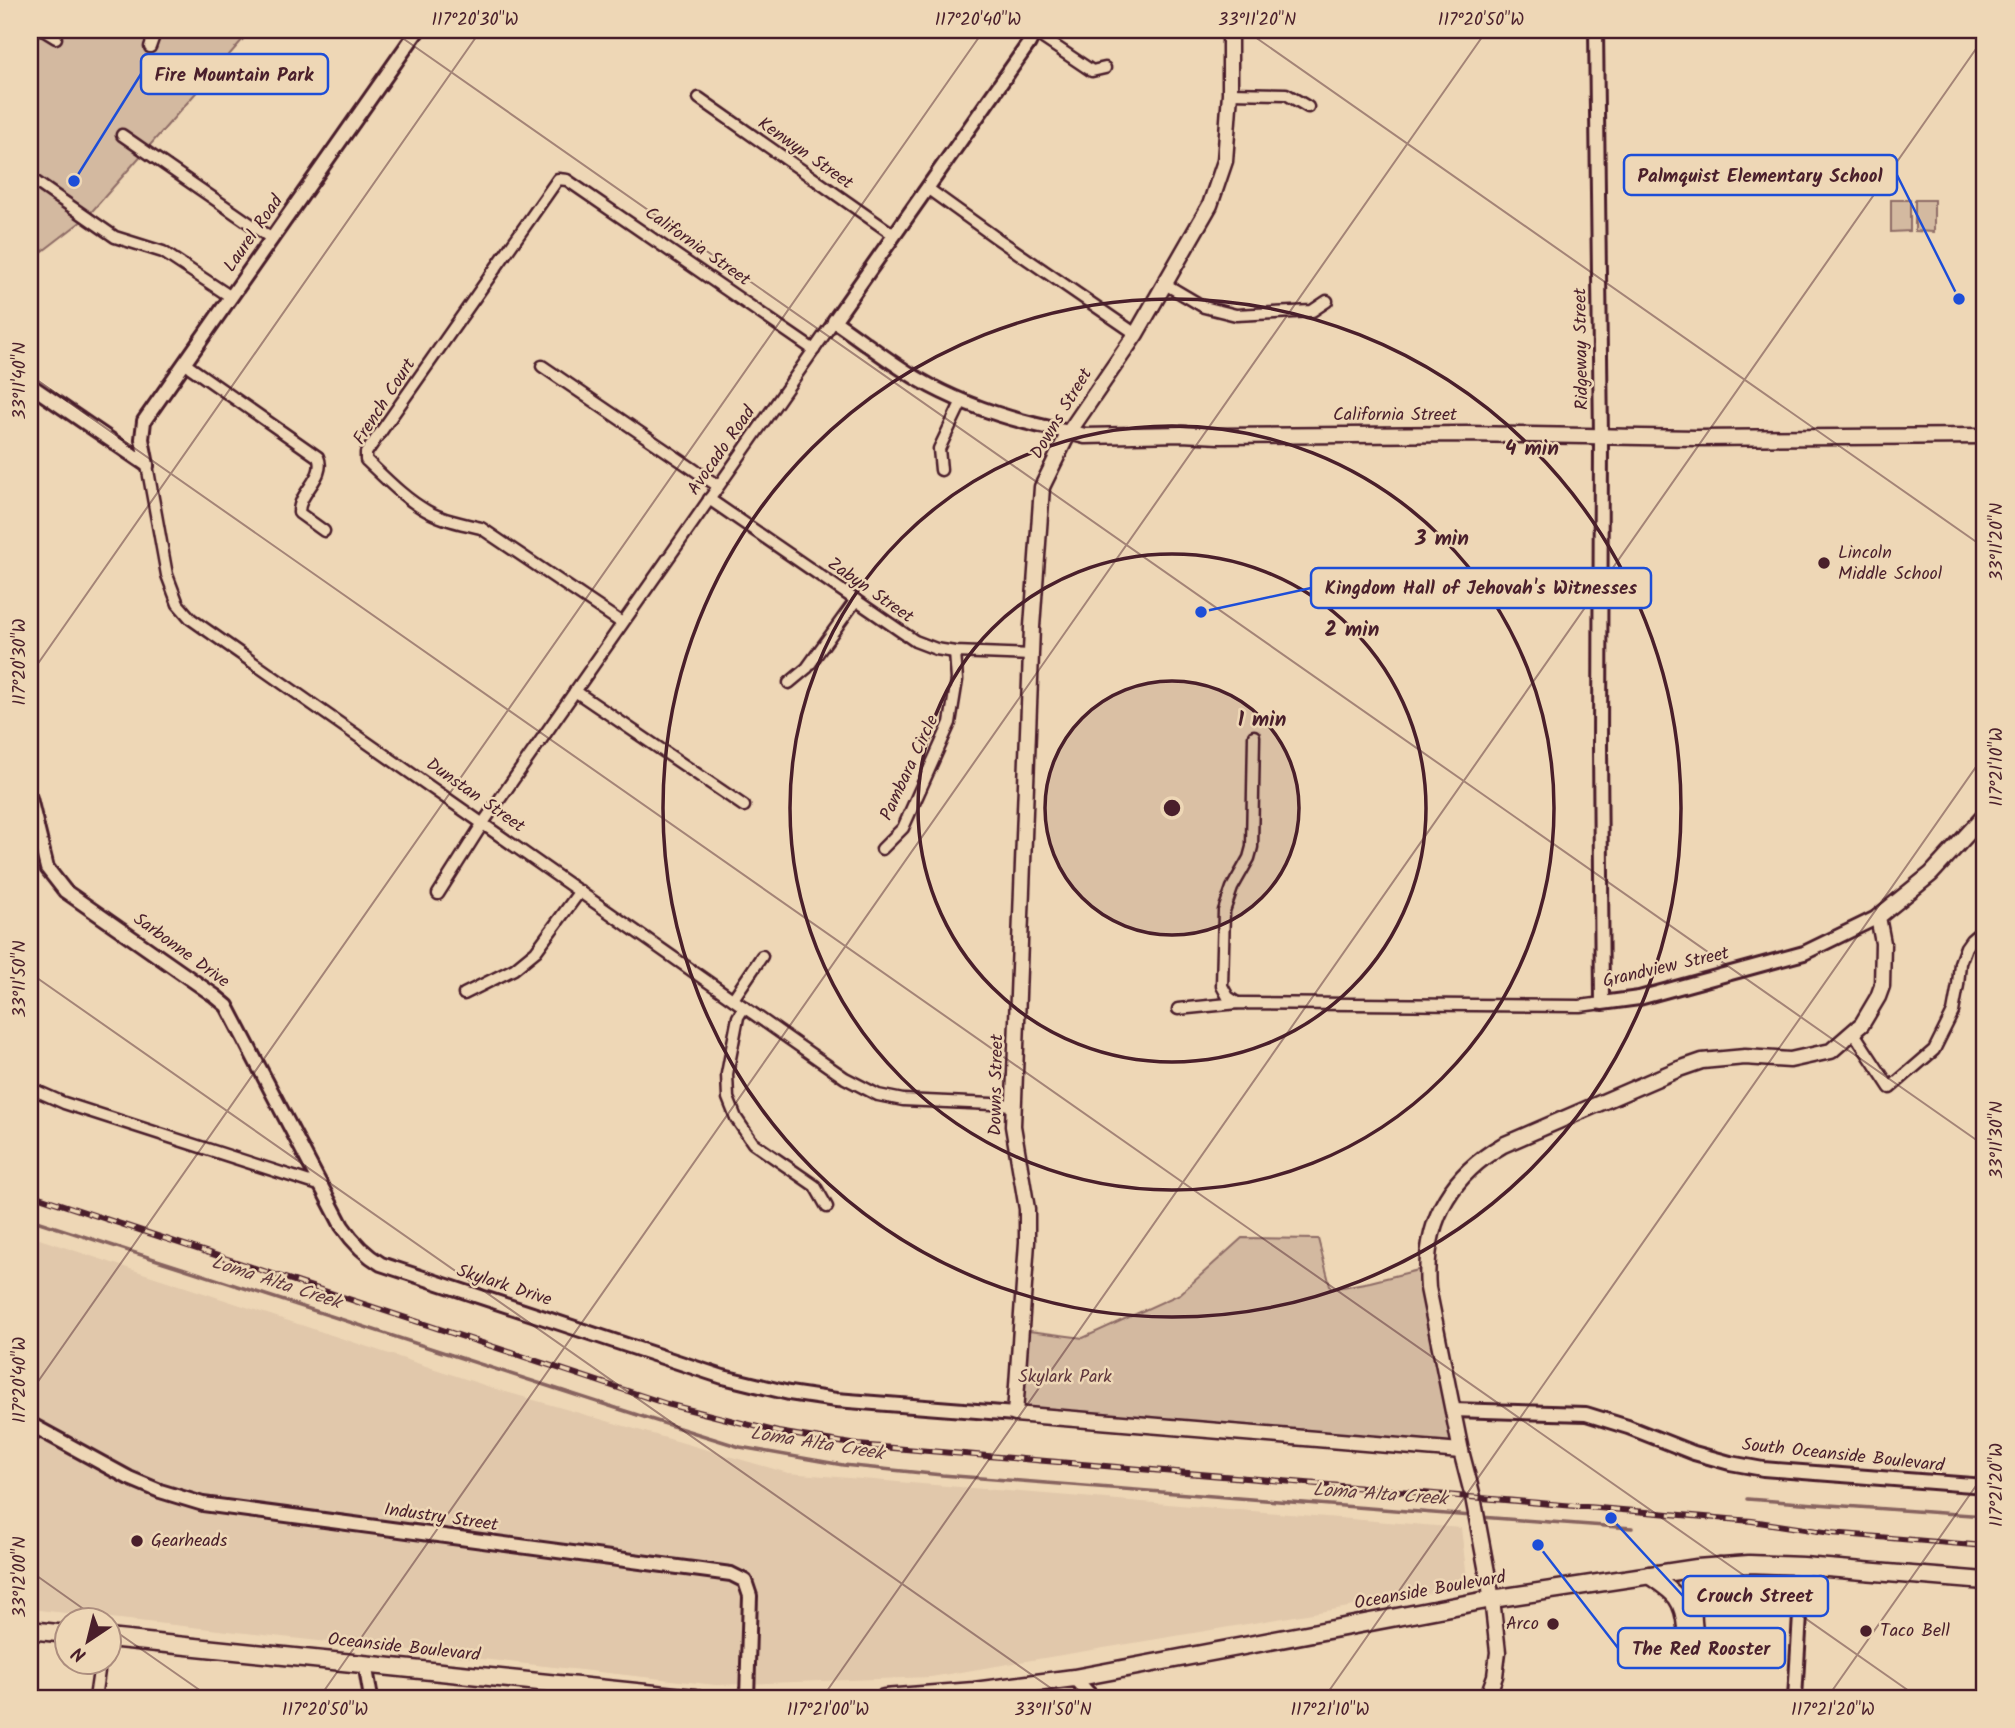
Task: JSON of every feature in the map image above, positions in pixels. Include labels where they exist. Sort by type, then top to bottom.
[{"type":"main road","name":"Downs Street","points":[[1015,1414],[1027,1209],[1013,1126],[1031,655],[1042,487],[1069,432],[1136,334],[1210,205],[1225,161],[1230,93],[1230,30]]},
{"type":"main road","name":"California Street","points":[[1069,432],[1085,436],[1985,436]]},
{"type":"main road","name":"Grandview Street","points":[[1878,917],[1931,874],[1985,815]]},
{"type":"main road","points":[[1487,1698],[1496,1676],[1499,1652],[1492,1599],[1426,1268],[1433,1225],[1447,1197],[1461,1177],[1486,1155],[1503,1145],[1679,1069],[1702,1061],[1745,1057],[1790,1060],[1831,1051],[1854,1032],[1868,1015],[1882,986],[1883,943],[1878,917]]},
{"type":"main road","points":[[1015,1414],[1461,1451]]},
{"type":"main road","points":[[1649,1575],[1675,1595],[1683,1606],[1693,1652],[1694,1603],[1698,1593],[1720,1566]]},
{"type":"main road","name":"Oceanside Boulevard","points":[[884,1698],[974,1691],[1074,1678],[1492,1599],[1720,1566],[1803,1566],[1985,1581]]},
{"type":"main road","points":[[30,1630],[52,1632]]},
{"type":"main road","name":"Oceanside Boulevard","points":[[122,1640],[695,1698]]},
{"type":"street","points":[[30,38],[35,30]]},
{"type":"street","points":[[43,30],[56,38]]},
{"type":"street","points":[[150,47],[156,30]]},
{"type":"street","name":"Laurel Road","points":[[148,465],[142,439],[144,421],[418,30]]},
{"type":"street","name":"Ridgeway Street","points":[[1596,30],[1601,437],[1602,1003]]},
{"type":"street","points":[[1035,31],[1092,71],[1105,68]]},
{"type":"street","name":"Avocado Road","points":[[438,894],[482,823],[1035,31]]},
{"type":"street","points":[[1230,93],[1286,94],[1308,107]]},
{"type":"street","name":"Kenwyn Street","points":[[699,98],[894,235]]},
{"type":"street","points":[[122,135],[272,239]]},
{"type":"street","points":[[30,178],[116,237],[163,252],[231,297]]},
{"type":"street","name":"California Street","points":[[558,179],[567,180],[814,350]]},
{"type":"street","name":"French Court","points":[[558,179],[366,453],[366,460],[428,512],[481,528],[622,623]]},
{"type":"street","points":[[927,188],[1136,334]]},
{"type":"street","points":[[1165,284],[1204,307],[1236,314],[1312,312],[1326,301]]},
{"type":"street","name":"California Street","points":[[834,321],[917,378],[962,401],[987,412],[1069,432]]},
{"type":"street","points":[[184,363],[318,457],[321,463],[319,472],[299,504],[299,513],[324,531]]},
{"type":"street","points":[[542,366],[718,486]]},
{"type":"street","points":[[30,385],[148,465]]},
{"type":"street","points":[[941,470],[939,449],[962,401]]},
{"type":"street","name":"Dunstan Street","points":[[148,465],[167,575],[178,604],[191,619],[845,1078],[878,1095],[903,1100],[1014,1105]]},
{"type":"street","name":"Zabyn Street","points":[[709,499],[915,641],[936,649],[955,652],[1031,655]]},
{"type":"street","points":[[789,683],[807,667],[856,600]]},
{"type":"street","name":"Pambara Circle","points":[[882,849],[903,828],[950,723],[957,680],[955,652]]},
{"type":"street","points":[[575,691],[744,806]]},
{"type":"street","points":[[1238,1003],[1228,997],[1222,985],[1224,911],[1252,847],[1254,736]]},
{"type":"street","name":"Sarbonne Drive","points":[[30,798],[47,868],[65,891],[227,1006],[322,1186]]},
{"type":"street","points":[[464,994],[514,969],[536,951],[580,891]]},
{"type":"street","name":"Grandview Street","points":[[1178,1009],[1238,1003],[1580,1006],[1639,998],[1804,953],[1878,917]]},
{"type":"street","points":[[1854,1032],[1890,1087],[1934,1050],[1953,1012],[1960,963],[1966,947],[1985,928]]},
{"type":"street","points":[[733,999],[762,956]]},
{"type":"street","points":[[744,1007],[738,1017],[727,1074],[728,1098],[736,1118],[753,1143],[815,1186],[827,1207]]},
{"type":"street","points":[[30,1088],[64,1103],[322,1186]]},
{"type":"street","name":"Skylark Drive","points":[[322,1186],[353,1243],[381,1264],[723,1377],[789,1393],[836,1400],[1015,1414]]},
{"type":"street","name":"South Oceanside Boulevard","points":[[1453,1410],[1586,1414],[1628,1427],[1679,1448],[1730,1463],[1763,1469],[1985,1486]]},
{"type":"street","name":"Industry Street","points":[[30,1424],[129,1478],[203,1504],[732,1574],[745,1581],[750,1596],[747,1698]]},
{"type":"street","points":[[1795,1698],[1803,1566]]},
{"type":"street","points":[[365,1663],[371,1698]]},
{"type":"street","points":[[95,1698],[98,1676]]},
{"type":"street","points":[[1074,1678],[1093,1698]]},
{"type":"shaded area","points":[[30,1236],[499,1390],[788,1473],[1461,1528],[1468,1587],[931,1677],[716,1685],[122,1619],[122,1606],[52,1606],[52,1611],[30,1609]]},
{"type":"shaded area","points":[[1985,1606],[1985,1698],[1977,1698]]},
{"type":"green space","points":[[30,30],[251,30],[87,217],[30,261]]},
{"type":"green space","points":[[1891,200],[1910,200],[1910,231],[1891,232]]},
{"type":"green space","points":[[1915,200],[1934,200],[1934,232],[1915,231]]},
{"type":"green space","name":"Skylark Park","points":[[1242,1238],[1318,1239],[1331,1289],[1426,1268],[1461,1451],[1014,1414],[1021,1330],[1083,1338],[1180,1294]]},
{"type":"waterway","name":"Loma Alta Creek","points":[[30,1219],[740,1447],[843,1465],[942,1475],[1472,1516]]},
{"type":"waterway","name":"Loma Alta Creek","points":[[1747,1499],[1985,1516]]},
{"type":"waterway","name":"Loma Alta Creek","points":[[1480,1517],[1632,1528]]},
{"type":"railway","points":[[30,1194],[667,1404],[778,1432],[858,1445],[1752,1521],[1831,1533],[1985,1546]]},
{"type":"place","name":"Fire Mountain Park","points":[[74,181]]},
{"type":"place","name":"Palmquist Elementary School","points":[[1959,299]]},
{"type":"place","name":"Lincoln Middle School","points":[[1824,563]]},
{"type":"place","name":"Kingdom Hall of Jehovah's Witnesses","points":[[1201,612]]},
{"type":"place","name":"Crouch Street","points":[[1611,1518]]},
{"type":"place","name":"Gearheads","points":[[137,1541]]},
{"type":"place","name":"The Red Rooster","points":[[1538,1545]]},
{"type":"place","name":"Arco","points":[[1553,1624]]},
{"type":"place","name":"Taco Bell","points":[[1866,1631]]}]
